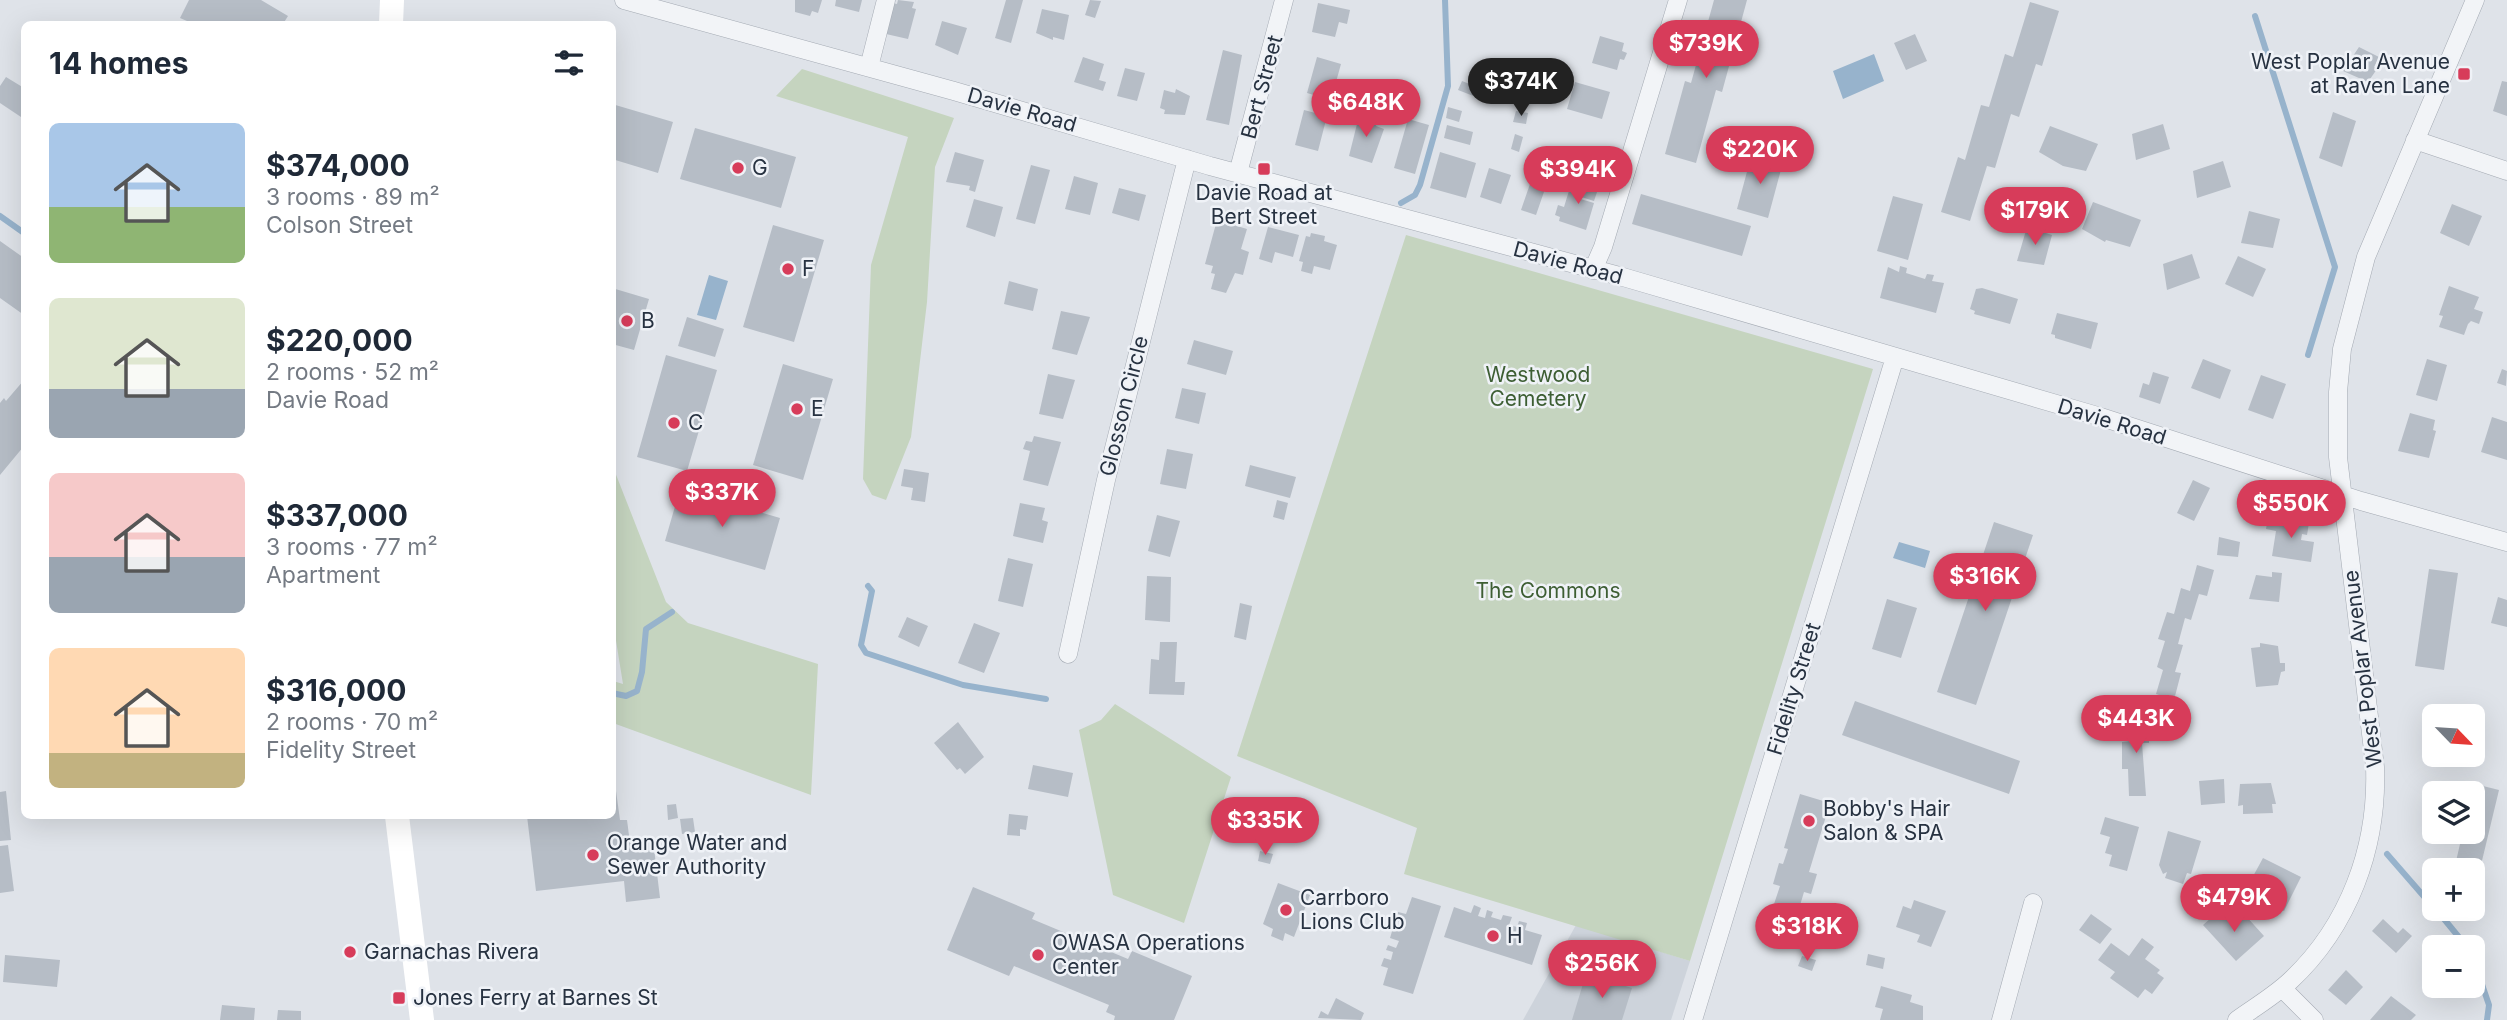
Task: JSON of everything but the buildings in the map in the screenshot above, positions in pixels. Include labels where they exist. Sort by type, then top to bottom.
[{"type":"main road","points":[[391,0],[391,21]]},
{"type":"main road","points":[[397,819],[422,1020]]},
{"type":"street","name":"Davie Road","points":[[624,0],[1593,270],[2101,417],[2342,494],[2507,542]]},
{"type":"street","points":[[869,67],[886,0]]},
{"type":"street","name":"Bert Street","points":[[1238,173],[1284,0]]},
{"type":"street","points":[[1593,270],[1603,247],[1678,0]]},
{"type":"street","name":"West Poplar Avenue","points":[[2238,1020],[2282,988],[2320,946],[2344,909],[2364,863],[2374,812],[2373,741],[2342,494],[2337,420],[2339,370],[2347,323],[2366,257],[2475,0]]},
{"type":"street","points":[[2415,140],[2507,171]]},
{"type":"street","name":"Glosson Circle","points":[[1068,654],[1105,480],[1173,225],[1187,159]]},
{"type":"street","name":"Fidelity Street","points":[[1693,1020],[1895,357]]},
{"type":"street","points":[[2001,1020],[2033,903]]},
{"type":"street","points":[[2282,988],[2314,1020]]},
{"type":"shaded area","points":[[1576,925],[1690,961],[1671,1020],[1523,1020]]},
{"type":"green space","points":[[802,69],[954,118],[935,167],[927,302],[911,437],[886,500],[872,495],[863,479],[871,265],[908,137],[776,96]]},
{"type":"green space","name":"The Commons","points":[[1406,235],[1873,369],[1690,961],[1404,874],[1417,828],[1237,756]]},
{"type":"green space","points":[[616,475],[666,602],[688,623],[818,664],[811,795],[616,724],[616,682],[623,684],[616,641]]},
{"type":"green space","points":[[1115,704],[1231,777],[1184,923],[1113,895],[1079,730],[1101,720]]},
{"type":"water","points":[[1874,54],[1884,81],[1843,99],[1833,71]]},
{"type":"water","points":[[709,275],[728,281],[716,320],[697,315]]},
{"type":"water","points":[[1899,542],[1930,551],[1925,568],[1893,558]]},
{"type":"waterway","points":[[1401,203],[1415,195],[1420,185],[1448,86],[1445,0]]},
{"type":"waterway","points":[[2255,16],[2335,267],[2308,355]]},
{"type":"waterway","points":[[0,216],[21,231]]},
{"type":"waterway","points":[[868,586],[872,591],[861,645],[866,653],[963,685],[1046,699]]},
{"type":"waterway","points":[[616,694],[626,696],[637,691],[642,672],[646,629],[672,612]]},
{"type":"waterway","points":[[2387,854],[2422,894]]},
{"type":"waterway","points":[[2446,921],[2457,935]]},
{"type":"waterway","points":[[2485,993],[2489,1005],[2487,1020]]},
{"type":"place","name":"West Poplar Avenue at Raven Lane","points":[[2464,74]]},
{"type":"place","name":"G","points":[[738,168]]},
{"type":"place","name":"Davie Road at Bert Street","points":[[1264,169]]},
{"type":"place","name":"F","points":[[788,269]]},
{"type":"place","name":"B","points":[[627,321]]},
{"type":"place","name":"E","points":[[797,409]]},
{"type":"place","name":"C","points":[[674,423]]},
{"type":"place","name":"Bobby's Hair Salon & SPA","points":[[1809,821]]},
{"type":"place","name":"Orange Water and Sewer Authority","points":[[593,855]]},
{"type":"place","name":"Carrboro Lions Club","points":[[1286,910]]},
{"type":"place","name":"H","points":[[1493,936]]},
{"type":"place","name":"Garnachas Rivera","points":[[350,952]]},
{"type":"place","name":"OWASA Operations Center","points":[[1038,955]]},
{"type":"place","name":"Jones Ferry at Barnes St","points":[[399,998]]},
{"type":"park label","name":"Westwood Cemetery","points":[[1538,387]]}]
